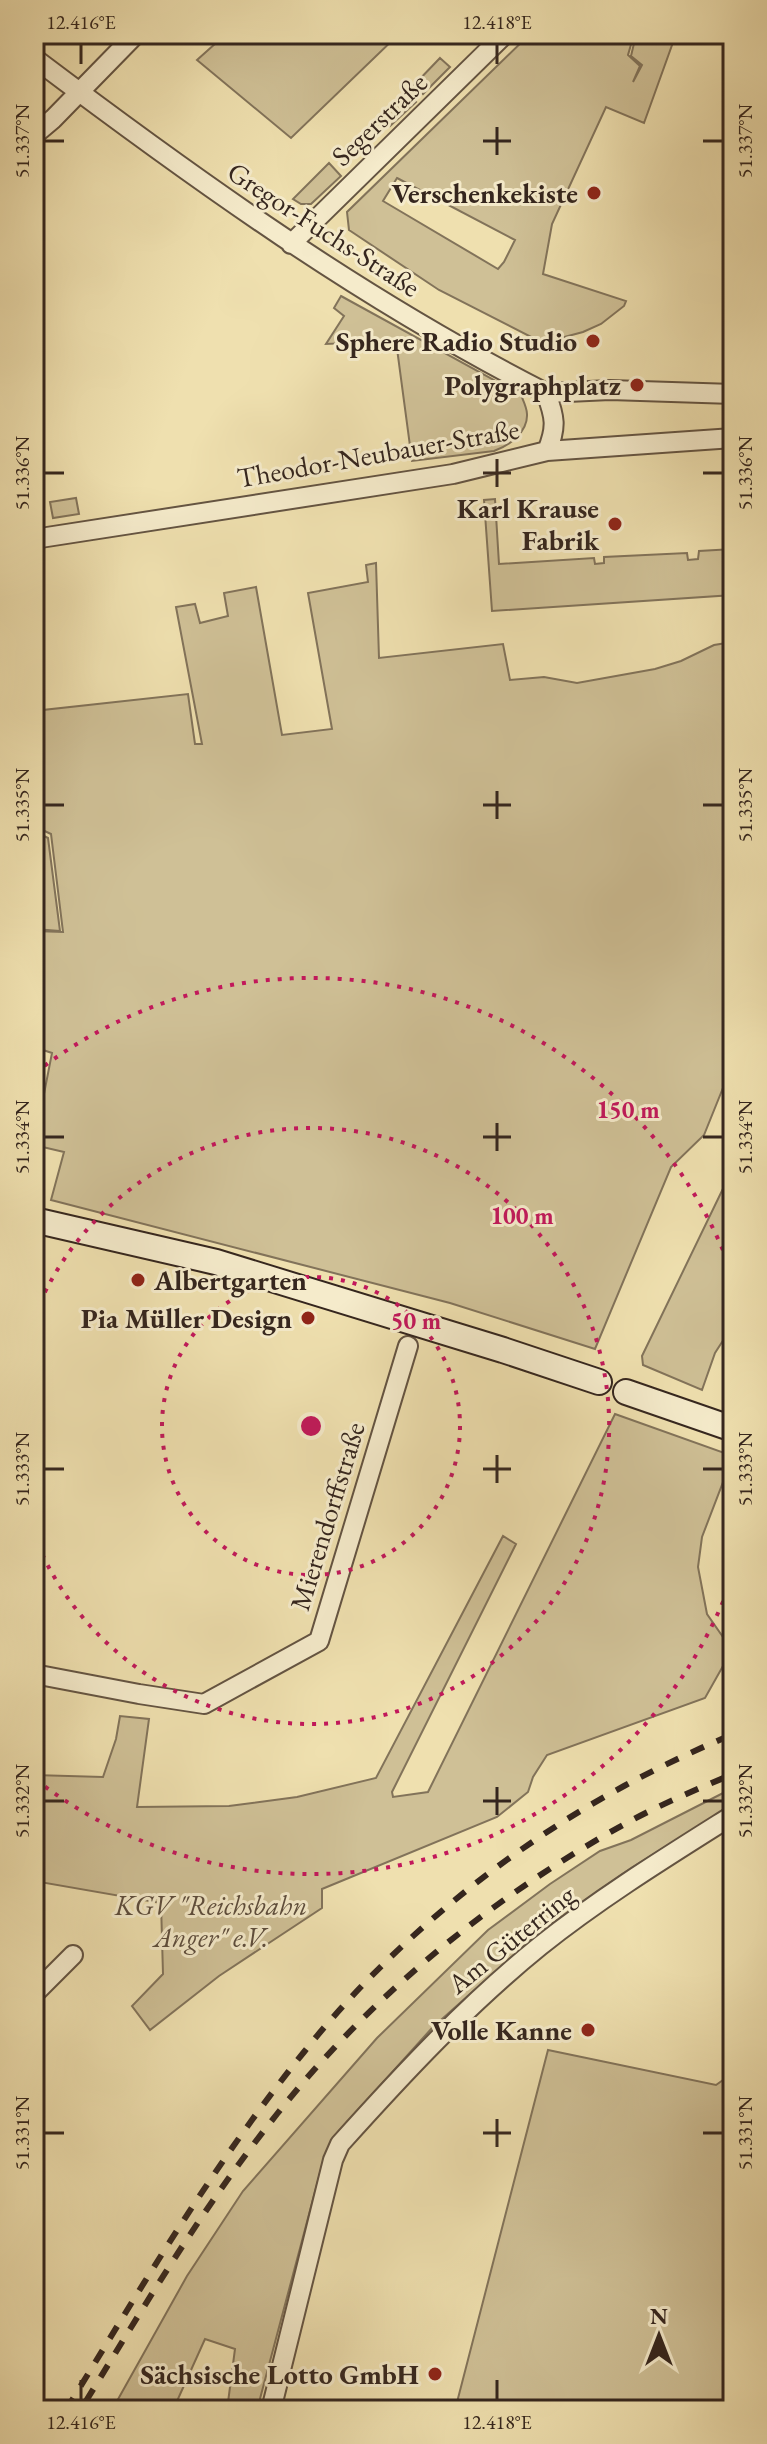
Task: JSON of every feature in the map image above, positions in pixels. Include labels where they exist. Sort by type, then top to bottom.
[{"type":"street","points":[[34,135],[136,34]]},
{"type":"street","name":"Segerstraße","points":[[291,244],[505,34]]},
{"type":"street","name":"Gregor-Fuchs-Straße","points":[[34,58],[291,244],[439,337],[546,393]]},
{"type":"street","name":"Theodor-Neubauer-Straße","points":[[546,393],[610,390],[733,394]]},
{"type":"street","points":[[546,393],[553,413],[554,433],[547,451]]},
{"type":"street","name":"Theodor-Neubauer-Straße","points":[[34,539],[453,474],[547,451],[733,438]]},
{"type":"street","points":[[34,1220],[216,1262],[599,1382]]},
{"type":"street","name":"Mierendorffstraße","points":[[34,1674],[204,1704],[319,1641],[408,1346]]},
{"type":"street","points":[[626,1392],[733,1429]]},
{"type":"street","name":"Am Güterring","points":[[271,2410],[333,2160],[340,2144],[450,2026],[541,1945],[641,1874],[733,1815]]},
{"type":"street","points":[[34,1994],[73,1955]]},
{"type":"green space","points":[[226,34],[399,34],[291,138],[197,60]]},
{"type":"green space","points":[[530,34],[624,34],[632,41],[628,55],[640,66],[633,82],[642,65],[631,56],[635,39],[629,34],[676,34],[644,123],[606,107],[552,224],[543,274],[626,301],[601,324],[557,339],[535,339],[439,290],[349,230],[347,212]],"holes":[[[397,178],[515,240],[498,269],[383,201]]]},
{"type":"green space","points":[[440,58],[450,67],[423,94],[414,85]]},
{"type":"green space","points":[[406,92],[416,102],[390,126],[381,116]]},
{"type":"green space","points":[[329,163],[341,176],[311,204],[301,204],[293,199]]},
{"type":"green space","points":[[341,296],[521,395],[527,414],[521,432],[506,446],[494,451],[412,461],[396,341],[326,344],[344,316],[334,308]]},
{"type":"green space","points":[[76,498],[79,514],[53,518],[50,502]]},
{"type":"green space","points":[[495,499],[499,564],[594,558],[595,564],[604,563],[604,557],[687,553],[688,560],[698,559],[699,551],[733,549],[733,595],[492,611],[484,500]]},
{"type":"green space","points":[[376,563],[379,658],[503,644],[510,680],[544,677],[577,683],[655,669],[714,645],[733,642],[733,1063],[704,1135],[671,1167],[595,1349],[450,1303],[51,1200],[64,1152],[34,1145],[52,1053],[34,1047],[34,931],[63,932],[51,834],[34,826],[34,711],[188,694],[195,744],[202,744],[176,607],[195,604],[200,623],[228,616],[224,593],[256,587],[282,735],[332,729],[308,593],[368,582],[366,565]]},
{"type":"green space","points":[[34,831],[48,838],[60,931],[34,929]]},
{"type":"green space","points":[[733,1168],[733,1325],[715,1353],[702,1390],[643,1365],[642,1356]]},
{"type":"green space","name":"KGV \"Reichsbahn Anger\" e.V.","points":[[615,1414],[733,1456],[702,1537],[698,1567],[707,1614],[732,1650],[705,1698],[547,1755],[533,1777],[528,1792],[497,1817],[322,1889],[322,1908],[219,1976],[150,2030],[132,2006],[163,1974],[161,1903],[34,1881],[34,1775],[103,1777],[120,1716],[149,1719],[137,1807],[229,1806],[297,1797],[376,1778],[503,1536],[516,1544],[392,1792],[393,1797],[428,1792]]},
{"type":"green space","points":[[733,1788],[733,1805],[631,1868],[536,1935],[432,2028],[339,2131],[324,2158],[257,2410],[227,2410],[235,2349],[205,2339],[173,2410],[112,2410],[187,2276],[243,2191],[377,2038],[488,1930],[550,1884],[600,1851],[631,1840]]},
{"type":"green space","points":[[548,2050],[716,2085],[733,2073],[733,2410],[455,2410]]},
{"type":"railway","points":[[66,2410],[179,2227],[239,2138],[304,2052],[373,1975],[451,1903],[536,1840],[624,1786],[733,1734]]},
{"type":"railway","points":[[86,2401],[225,2183],[277,2114],[354,2027],[440,1948],[534,1879],[634,1819],[733,1774]]},
{"type":"place","name":"Verschenkekiste","points":[[594,193]]},
{"type":"place","name":"Sphere Radio Studio","points":[[593,341]]},
{"type":"place","name":"Polygraphplatz","points":[[637,385]]},
{"type":"place","name":"Karl Krause Fabrik","points":[[615,524]]},
{"type":"place","name":"Albertgarten","points":[[138,1280]]},
{"type":"place","name":"Pia Müller Design","points":[[308,1318]]},
{"type":"place","name":"Volle Kanne","points":[[588,2030]]},
{"type":"place","name":"Sächsische Lotto GmbH","points":[[435,2374]]}]
